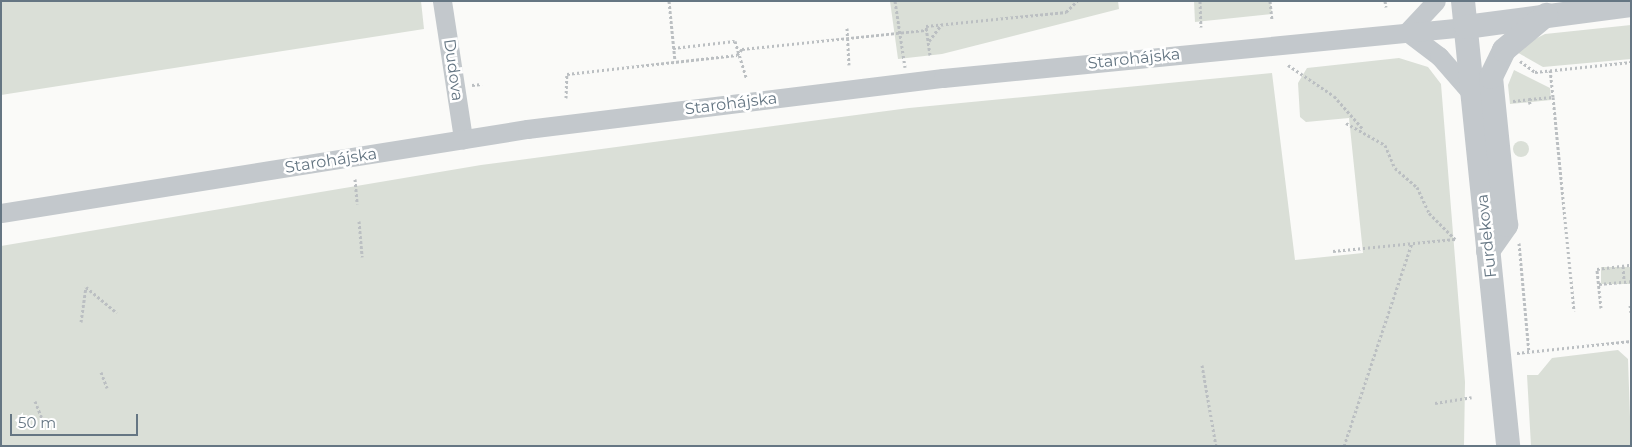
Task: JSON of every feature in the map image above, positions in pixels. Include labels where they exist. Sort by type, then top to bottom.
[{"type":"street","name":"Dudova","points":[[442,1],[463,139]]},
{"type":"street","points":[[1436,1],[1407,32],[1439,56],[1473,95]]},
{"type":"street","name":"Furdekova","points":[[1463,1],[1508,446]]},
{"type":"street","points":[[1466,27],[1546,15],[1584,5],[1631,5]]},
{"type":"street","points":[[1488,251],[1506,225],[1491,77],[1504,50],[1546,15]]},
{"type":"street","name":"Starohájska","points":[[1,213],[463,139],[918,81],[1466,27]]},
{"type":"path","points":[[669,1],[675,61]]},
{"type":"path","points":[[895,1],[902,58]]},
{"type":"path","points":[[930,55],[926,26],[1066,12],[1077,1]]},
{"type":"path","points":[[1200,1],[1201,27]]},
{"type":"path","points":[[1270,1],[1272,19]]},
{"type":"path","points":[[1385,1],[1386,7]]},
{"type":"path","points":[[928,42],[943,24]]},
{"type":"path","points":[[847,28],[850,65]]},
{"type":"path","points":[[566,98],[567,74],[737,55],[742,49],[927,30]]},
{"type":"path","points":[[673,48],[735,41],[737,55],[746,77]]},
{"type":"path","points":[[1515,58],[1535,72],[1631,62]]},
{"type":"path","points":[[1288,65],[1334,96],[1363,129],[1385,145],[1395,168],[1417,187],[1429,213],[1455,239],[1333,251]]},
{"type":"path","points":[[1550,70],[1574,310]]},
{"type":"path","points":[[1505,102],[1553,97]]},
{"type":"path","points":[[1530,99],[1530,104]]},
{"type":"path","points":[[1346,123],[1363,129]]},
{"type":"path","points":[[355,179],[357,204]]},
{"type":"path","points":[[359,221],[362,257]]},
{"type":"path","points":[[1344,446],[1412,243]]},
{"type":"path","points":[[1601,308],[1598,269],[1631,265]]},
{"type":"path","points":[[1623,266],[1624,282]]},
{"type":"path","points":[[1599,284],[1631,281]]},
{"type":"path","points":[[81,322],[86,287],[117,314]]},
{"type":"path","points":[[1630,305],[1631,313]]},
{"type":"path","points":[[1499,355],[1631,341]]},
{"type":"path","points":[[1202,365],[1216,446]]},
{"type":"path","points":[[101,372],[107,388]]},
{"type":"path","points":[[1435,403],[1472,397]]},
{"type":"path","points":[[35,401],[42,418]]},
{"type":"shaded area","points":[[1,1],[421,1],[424,29],[1,95]]},
{"type":"shaded area","points":[[890,1],[1118,1],[1119,9],[942,54],[898,59]]},
{"type":"shaded area","points":[[1194,1],[1270,1],[1272,14],[1195,22]]},
{"type":"shaded area","points":[[1631,25],[1631,59],[1543,67],[1513,50],[1545,34]]},
{"type":"shaded area","points":[[1399,58],[1428,67],[1441,84],[1465,382],[1464,446],[1,446],[1,246],[481,165],[909,108],[1272,73],[1295,260],[1363,253],[1349,118],[1306,122],[1300,117],[1298,83],[1307,68]]},
{"type":"shaded area","points":[[1514,70],[1550,88],[1551,100],[1510,104],[1508,85]]},
{"type":"shaded area","points":[[1521,141],[1527,143],[1529,149],[1527,155],[1521,157],[1515,155],[1513,149],[1515,143]]},
{"type":"shaded area","points":[[1601,267],[1631,267],[1631,284],[1601,284]]},
{"type":"shaded area","points":[[1618,350],[1628,359],[1631,446],[1531,446],[1527,375],[1538,375],[1552,358]]}]
